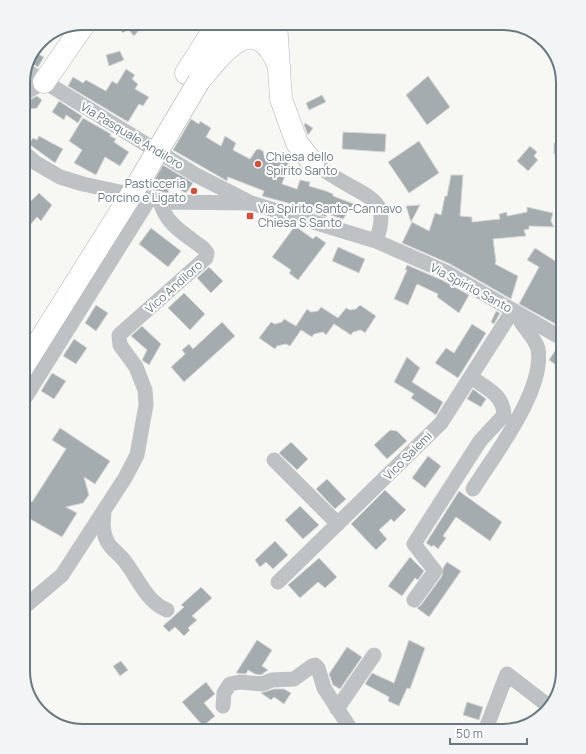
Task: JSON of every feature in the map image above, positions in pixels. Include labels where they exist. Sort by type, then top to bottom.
[{"type":"highway","points":[[35,77],[79,30]]},
{"type":"highway","points":[[193,72],[207,30]]},
{"type":"highway","points":[[30,356],[136,187],[214,30]]},
{"type":"highway","points":[[30,329],[121,183],[193,72],[228,30]]},
{"type":"highway","points":[[276,30],[281,99],[297,143],[313,163]]},
{"type":"highway","points":[[193,72],[229,46],[244,38],[255,38],[266,46],[274,55],[279,68]]},
{"type":"street","name":"Via Pasquale Andiloro","points":[[35,77],[183,167],[251,203],[376,241]]},
{"type":"street","points":[[30,158],[60,177],[83,184],[155,200],[251,203]]},
{"type":"street","points":[[313,163],[374,199],[380,210],[382,224],[376,241]]},
{"type":"street","points":[[30,390],[155,200]]},
{"type":"street","name":"Vico Andiloro","points":[[104,510],[133,466],[137,455],[146,405],[145,390],[141,377],[120,345],[119,335],[206,258],[207,253],[203,248],[167,220],[155,200]]},
{"type":"street","name":"Via Spirito Santo","points":[[376,241],[446,272],[556,335]]},
{"type":"street","points":[[473,489],[528,401],[538,367],[538,347],[521,322],[519,314]]},
{"type":"street","name":"Vico Salemi","points":[[278,582],[441,423],[471,378],[519,314]]},
{"type":"street","points":[[414,600],[435,571],[414,544],[480,441],[504,415],[504,405],[500,398],[471,378]]},
{"type":"street","points":[[274,460],[338,524]]},
{"type":"street","points":[[30,602],[62,575],[104,510]]},
{"type":"street","points":[[104,510],[102,525],[107,543],[124,560],[148,597],[158,607],[167,610]]},
{"type":"street","points":[[338,709],[374,655]]},
{"type":"street","points":[[222,706],[224,693],[230,684],[240,682],[262,684],[272,680],[294,679],[315,665],[318,668],[324,688],[348,724]]},
{"type":"street","points":[[488,724],[507,674],[545,703]]},
{"type":"building","points":[[129,30],[139,30],[134,36]]},
{"type":"building","points":[[120,51],[124,60],[109,66],[106,55]]},
{"type":"building","points":[[39,54],[44,57],[38,67],[33,64]]},
{"type":"building","points":[[126,69],[135,75],[132,79],[138,84],[135,89],[149,97],[143,106],[139,104],[128,122],[68,86],[73,77],[83,83],[86,80],[106,91],[112,81],[117,84]]},
{"type":"building","points":[[428,76],[450,107],[427,125],[406,95]]},
{"type":"building","points":[[322,95],[326,102],[309,110],[306,103]]},
{"type":"building","points":[[37,96],[42,100],[37,108],[30,109],[30,100]]},
{"type":"building","points":[[59,101],[82,116],[78,123],[66,115],[64,120],[52,112]]},
{"type":"building","points":[[83,118],[111,134],[110,136],[116,139],[114,142],[129,152],[120,166],[105,157],[96,175],[74,163],[82,150],[69,141]]},
{"type":"building","points":[[191,119],[199,124],[200,121],[211,128],[206,137],[221,146],[225,136],[236,143],[233,150],[250,159],[256,150],[259,149],[263,151],[265,158],[277,162],[279,156],[290,160],[282,184],[297,189],[300,180],[310,182],[309,186],[326,191],[333,194],[333,196],[354,204],[343,219],[327,214],[326,217],[306,210],[306,208],[262,196],[264,191],[228,177],[227,181],[173,150]]},
{"type":"building","points":[[305,123],[313,128],[308,135],[304,125]]},
{"type":"building","points":[[343,132],[386,134],[385,152],[342,149]]},
{"type":"building","points":[[39,136],[63,149],[55,163],[30,145],[33,138],[37,140]]},
{"type":"building","points":[[419,141],[439,173],[409,193],[388,162]]},
{"type":"building","points":[[554,143],[556,143],[556,154],[554,154]]},
{"type":"building","points":[[530,146],[537,152],[534,156],[538,160],[528,171],[517,161]]},
{"type":"building","points":[[163,165],[193,183],[186,193],[170,185],[168,193],[149,189]]},
{"type":"building","points":[[451,175],[463,175],[460,216],[472,217],[472,222],[500,219],[499,214],[507,212],[507,216],[527,212],[527,207],[553,213],[551,221],[554,227],[529,226],[529,229],[524,230],[526,236],[493,239],[496,261],[495,264],[518,276],[511,299],[450,264],[402,243],[412,222],[429,231],[435,213],[441,215],[445,196],[447,196]]},
{"type":"building","points":[[39,193],[52,205],[41,221],[37,217],[30,225],[30,202]]},
{"type":"building","points":[[420,205],[411,222],[406,206]]},
{"type":"building","points":[[295,226],[313,239],[316,236],[326,243],[298,280],[289,273],[291,270],[272,257]]},
{"type":"building","points":[[151,228],[181,251],[168,267],[139,244]]},
{"type":"building","points":[[338,247],[365,259],[359,273],[332,261]]},
{"type":"building","points":[[535,248],[556,262],[556,324],[519,304],[539,267],[527,260]]},
{"type":"building","points":[[407,265],[442,280],[469,295],[459,313],[437,297],[438,294],[417,284],[408,305],[394,299],[407,270],[405,270]]},
{"type":"building","points":[[209,267],[223,281],[211,293],[197,278]]},
{"type":"building","points":[[184,293],[205,314],[190,330],[168,308]]},
{"type":"building","points":[[96,305],[108,313],[96,331],[85,323]]},
{"type":"building","points":[[360,305],[376,316],[365,333],[361,330],[353,332],[351,335],[334,324],[326,335],[323,332],[314,334],[312,337],[301,330],[290,346],[286,344],[277,346],[275,349],[259,338],[271,322],[275,324],[282,322],[284,319],[296,326],[307,309],[311,312],[318,311],[321,307],[338,318],[346,308],[350,310],[356,309]]},
{"type":"building","points":[[496,311],[500,313],[494,324],[491,322]]},
{"type":"building","points":[[222,322],[235,336],[184,382],[171,367],[185,354],[182,350],[189,344],[193,349]]},
{"type":"building","points":[[472,324],[486,333],[458,378],[435,363],[446,348],[454,353]]},
{"type":"building","points":[[142,326],[161,344],[149,365],[142,360],[147,350],[131,336]]},
{"type":"building","points":[[74,339],[87,348],[76,364],[63,356]]},
{"type":"building","points":[[556,349],[556,365],[549,360]]},
{"type":"building","points":[[407,357],[420,368],[412,382],[443,402],[436,415],[411,398],[414,394],[394,382]]},
{"type":"building","points":[[52,373],[66,381],[54,399],[41,391]]},
{"type":"building","points":[[473,389],[486,399],[481,407],[467,399]]},
{"type":"building","points":[[60,428],[110,461],[95,484],[84,477],[89,495],[83,503],[66,507],[77,513],[62,537],[30,519],[30,501],[32,502],[66,449],[52,440]]},
{"type":"building","points":[[390,430],[397,431],[407,441],[387,459],[374,445]]},
{"type":"building","points":[[291,442],[308,459],[297,470],[279,453]]},
{"type":"building","points":[[428,456],[441,466],[425,488],[412,478]]},
{"type":"building","points":[[327,479],[346,499],[335,509],[316,489]]},
{"type":"building","points":[[385,490],[406,510],[394,522],[391,519],[379,530],[387,539],[376,550],[351,524]]},
{"type":"building","points":[[459,491],[502,522],[490,541],[456,517],[443,536],[446,538],[438,549],[433,545],[432,547],[426,543]]},
{"type":"building","points":[[300,506],[319,525],[303,539],[285,520]]},
{"type":"building","points":[[275,541],[288,555],[273,569],[266,562],[260,567],[255,560]]},
{"type":"building","points":[[410,557],[424,571],[418,580],[415,578],[402,596],[388,586]]},
{"type":"building","points":[[319,558],[337,577],[325,588],[318,582],[300,598],[288,585]]},
{"type":"building","points":[[447,562],[461,571],[429,617],[417,608],[421,605],[442,576],[443,568]]},
{"type":"building","points":[[201,587],[212,598],[192,616],[197,620],[188,628],[190,630],[184,636],[175,627],[169,632],[163,626],[184,607],[181,605]]},
{"type":"building","points":[[257,640],[272,650],[262,666],[268,670],[261,675],[255,674],[248,670],[246,674],[236,673]]},
{"type":"building","points":[[409,640],[425,648],[410,689],[407,688],[399,706],[388,701],[389,697],[365,684],[372,673],[394,683]]},
{"type":"building","points":[[347,647],[362,657],[340,689],[333,685],[329,674]]},
{"type":"building","points":[[121,661],[128,670],[120,676],[113,666]]},
{"type":"building","points":[[206,682],[215,694],[204,703],[215,716],[205,724],[201,724],[182,702]]},
{"type":"building","points":[[274,689],[284,689],[291,693],[284,704],[274,697],[271,700],[261,693]]},
{"type":"building","points":[[467,702],[483,707],[479,720],[463,715]]},
{"type":"place","name":"Chiesa dello Spirito Santo","points":[[258,164]]},
{"type":"place","name":"Pasticceria Porcino e Ligato","points":[[194,191]]},
{"type":"place","name":"Via Spirito Santo-Cannavo Chiesa S.Santo","points":[[250,216]]}]
